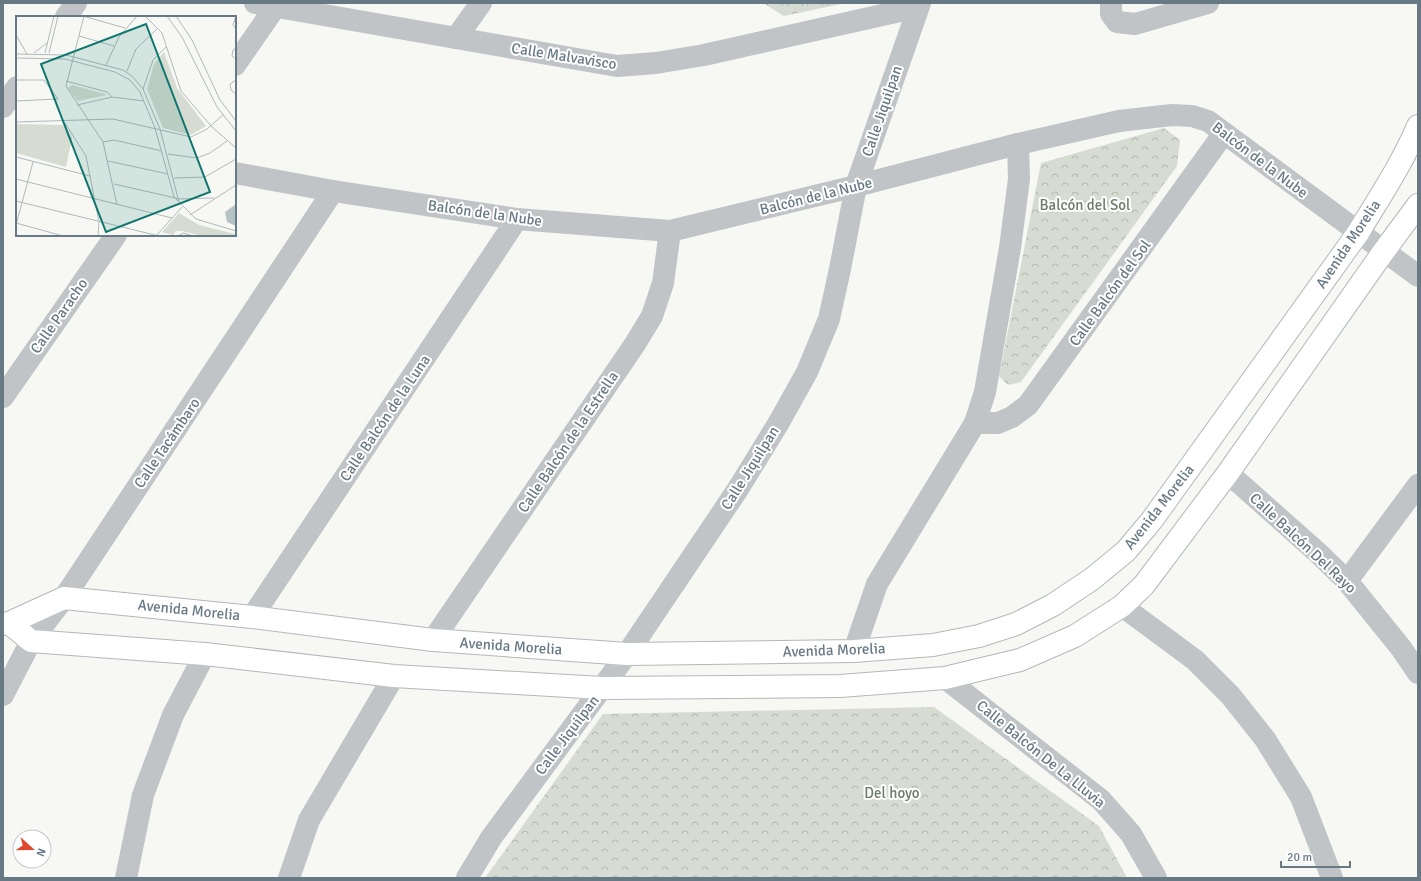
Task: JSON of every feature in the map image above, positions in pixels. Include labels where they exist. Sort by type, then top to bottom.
[{"type":"main road","name":"Avenida Morelia","points":[[64,598],[252,617],[433,640],[627,654],[854,651],[933,645],[979,636],[1016,624],[1053,605],[1092,579],[1126,551],[1156,514],[1358,232],[1387,186],[1408,148],[1418,126]]},
{"type":"main road","points":[[6,624],[31,641],[205,654],[394,676],[602,688],[840,686],[945,678],[1020,660],[1075,636],[1122,606],[1144,585],[1228,473],[1418,205]]},
{"type":"main road","points":[[6,624],[64,598]]},
{"type":"street","points":[[67,16],[76,3]]},
{"type":"street","name":"Calle Malvavisco","points":[[255,3],[277,5],[617,66],[656,63],[704,55],[919,5]]},
{"type":"street","points":[[456,38],[481,3]]},
{"type":"street","points":[[1111,9],[1117,22],[1136,24],[1208,3]]},
{"type":"street","points":[[236,64],[277,5]]},
{"type":"street","name":"Calle Jiquilpan","points":[[467,878],[491,838],[627,654],[738,489],[778,424],[806,372],[829,319],[856,186],[919,5]]},
{"type":"street","points":[[3,107],[16,88]]},
{"type":"street","name":"Balcón de la Nube","points":[[236,172],[333,191],[517,219],[670,231],[856,186],[1018,144],[1118,121],[1172,115],[1192,116],[1208,121],[1418,276]]},
{"type":"street","name":"Calle Balcón del Sol","points":[[975,423],[998,423],[1012,417],[1028,405],[1224,133]]},
{"type":"street","points":[[854,651],[877,584],[975,423],[985,392],[1010,248],[1019,179],[1018,144]]},
{"type":"street","name":"Calle Tacámbaro","points":[[3,695],[31,641],[64,598],[333,191]]},
{"type":"street","name":"Calle Balcón de la Luna","points":[[252,617],[517,219]]},
{"type":"street","name":"Calle Balcón de la Estrella","points":[[433,640],[635,344],[652,316],[663,283],[670,231]]},
{"type":"street","name":"Calle Paracho","points":[[3,397],[115,236]]},
{"type":"street","name":"Calle Balcón Del Rayo","points":[[1228,473],[1317,552],[1347,581],[1401,648],[1418,673]]},
{"type":"street","points":[[1347,581],[1418,485]]},
{"type":"street","points":[[1122,606],[1195,660],[1230,695],[1265,739],[1301,797],[1332,878]]},
{"type":"street","points":[[126,878],[143,795],[173,715],[205,654]]},
{"type":"street","points":[[289,878],[308,820],[394,676]]},
{"type":"street","name":"Calle Balcón De La Lluvia","points":[[945,678],[1101,800],[1131,834],[1156,878]]},
{"type":"green space","points":[[763,3],[846,3],[784,16]]},
{"type":"green space","name":"Balcón del Sol","points":[[1164,128],[1180,140],[1177,166],[1021,382],[1008,385],[999,376],[1041,163]]},
{"type":"green space","name":"Del hoyo","points":[[934,707],[1099,826],[1127,878],[485,878],[603,714]]}]
